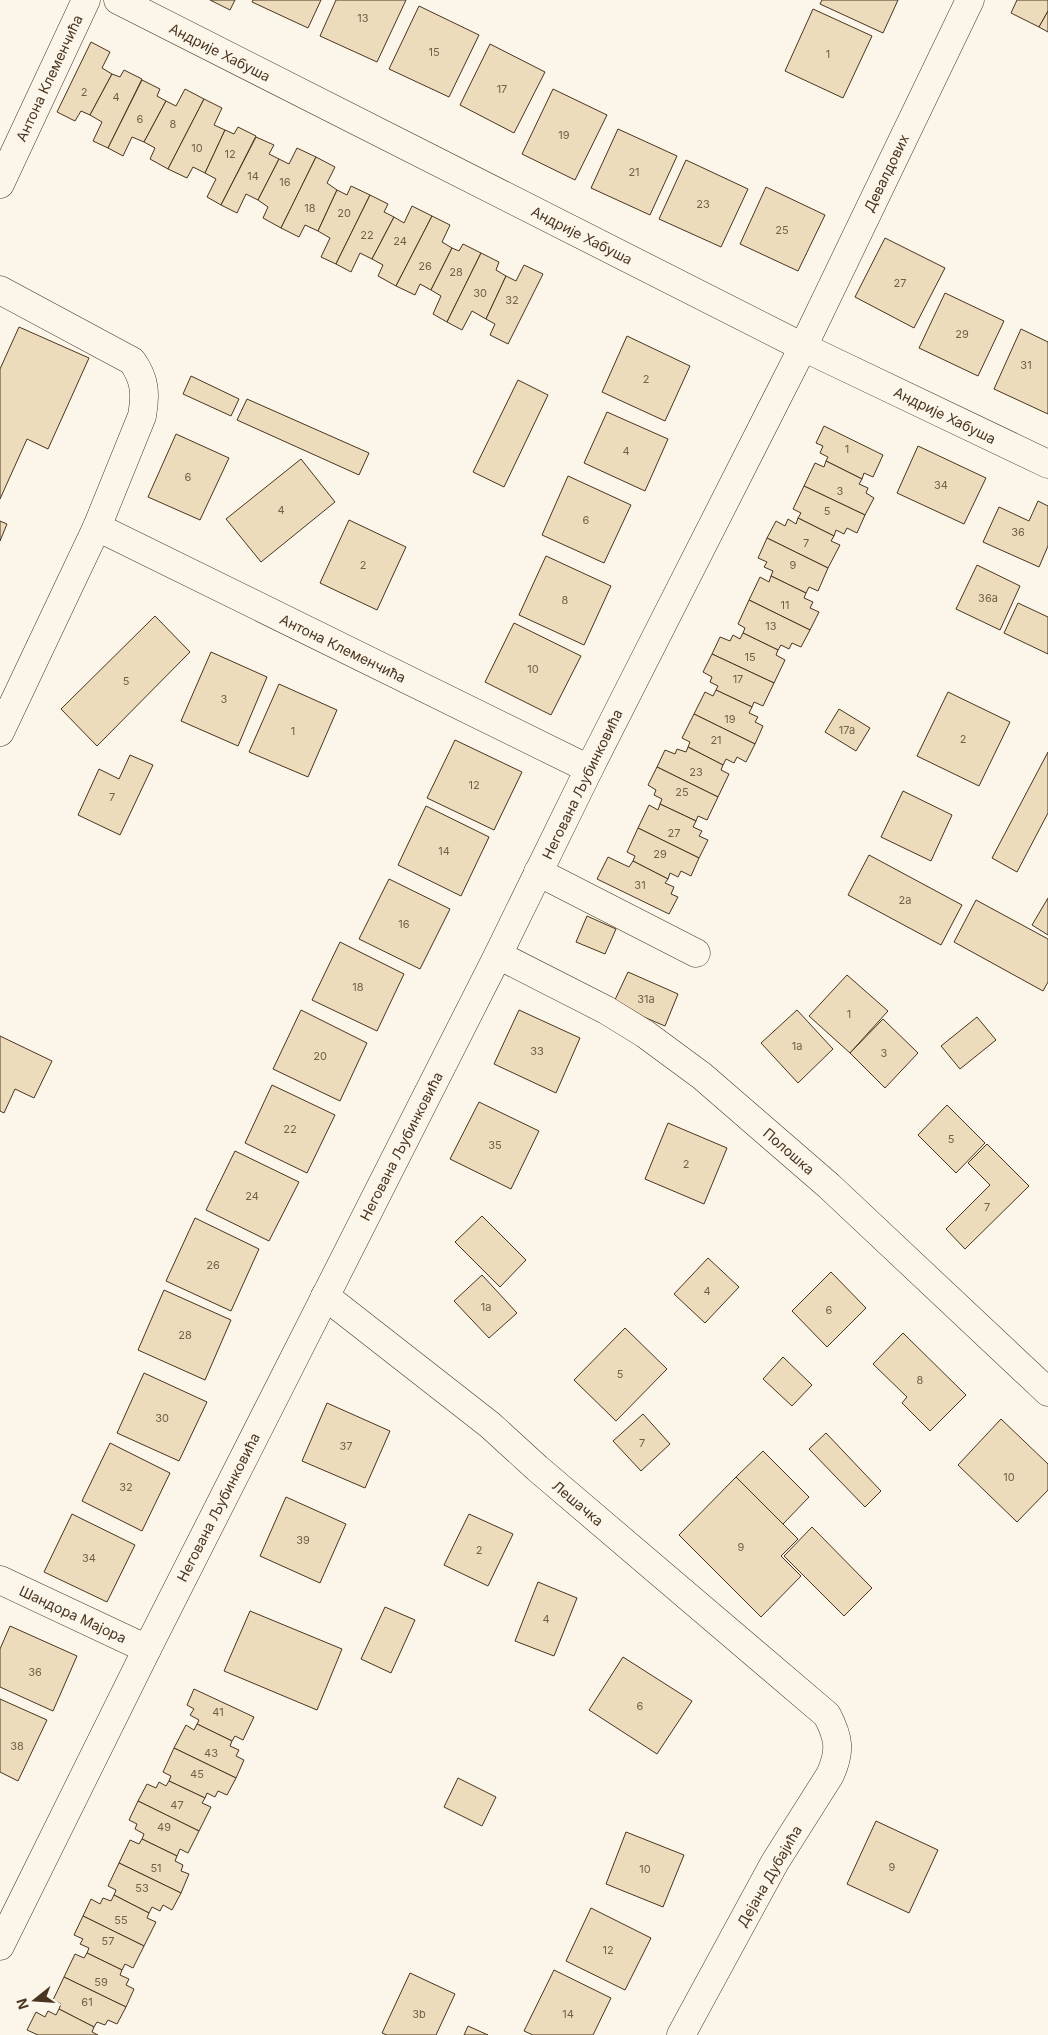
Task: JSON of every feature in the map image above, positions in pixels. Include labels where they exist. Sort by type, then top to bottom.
[{"type":"street","name":"Антона Клеменчића","points":[[0,184],[86,0]]},
{"type":"street","name":"Андрије Хабуша","points":[[118,0],[803,347],[1048,464]]},
{"type":"street","name":"Девалдових","points":[[803,347],[970,0]]},
{"type":"street","points":[[0,290],[132,361],[140,372],[144,384],[142,416],[97,527],[0,732]]},
{"type":"street","name":"Негована Љубинковића","points":[[0,1946],[147,1648],[498,955],[588,769],[803,347]]},
{"type":"street","name":"Антона Клеменчића","points":[[97,527],[588,769]]},
{"type":"street","points":[[538,872],[696,953]]},
{"type":"street","name":"Полошка","points":[[498,955],[606,1010],[645,1034],[702,1076],[829,1186],[1048,1392]]},
{"type":"street","name":"Лешачка","points":[[325,1296],[490,1425],[544,1475],[827,1715]]},
{"type":"street","name":"Шандора Мајора","points":[[0,1580],[147,1648]]},
{"type":"street","name":"Дејана Дубајића","points":[[681,2035],[775,1862],[834,1768],[838,1751],[837,1740],[827,1715]]},
{"type":"building","points":[[210,0],[235,0],[230,10]]},
{"type":"building","points":[[253,0],[321,0],[308,28],[252,2]]},
{"type":"building","points":[[336,0],[406,0],[377,62],[320,36]]},
{"type":"building","points":[[822,0],[898,0],[883,33],[820,4]]},
{"type":"building","points":[[1017,0],[1048,0],[1048,11],[1039,27],[1011,13]]},
{"type":"building","points":[[419,6],[479,35],[449,97],[389,69]]},
{"type":"building","points":[[813,9],[872,36],[843,98],[785,71]]},
{"type":"building","points":[[1048,11],[1048,32],[1039,27]]},
{"type":"building","points":[[91,42],[110,52],[102,68],[112,74],[90,115],[81,111],[75,121],[57,112]]},
{"type":"building","points":[[490,44],[545,72],[514,133],[460,105]]},
{"type":"building","points":[[124,70],[142,79],[108,148],[93,141],[102,122],[90,115],[112,74],[120,77]]},
{"type":"building","points":[[142,80],[160,89],[157,96],[166,101],[144,142],[132,137],[123,156],[108,148]]},
{"type":"building","points":[[185,89],[204,99],[168,169],[150,159],[155,148],[144,142],[166,101],[176,106]]},
{"type":"building","points":[[553,89],[607,115],[575,180],[522,154]]},
{"type":"building","points":[[204,99],[222,108],[214,125],[225,130],[205,173],[193,167],[187,178],[168,169]]},
{"type":"building","points":[[238,127],[256,136],[221,205],[207,197],[216,179],[205,173],[225,130],[234,134]]},
{"type":"building","points":[[618,129],[677,156],[650,215],[591,188]]},
{"type":"building","points":[[256,137],[274,145],[269,154],[279,159],[258,200],[246,194],[237,213],[221,205]]},
{"type":"building","points":[[297,148],[316,157],[281,228],[263,218],[268,207],[258,200],[279,159],[289,164]]},
{"type":"building","points":[[316,157],[335,167],[327,183],[337,190],[318,231],[305,225],[299,237],[281,228]]},
{"type":"building","points":[[686,160],[748,189],[721,247],[659,219]]},
{"type":"building","points":[[351,186],[370,195],[336,264],[321,257],[330,238],[318,231],[337,190],[347,195]]},
{"type":"building","points":[[766,187],[825,215],[798,271],[740,244]]},
{"type":"building","points":[[370,195],[388,204],[384,212],[394,217],[372,259],[360,253],[351,272],[336,264]]},
{"type":"building","points":[[412,206],[432,216],[396,286],[378,276],[383,265],[372,259],[394,217],[404,223]]},
{"type":"building","points":[[432,216],[450,225],[442,242],[452,248],[431,290],[420,284],[415,295],[396,286]]},
{"type":"building","points":[[885,238],[945,268],[914,328],[855,297]]},
{"type":"building","points":[[463,244],[481,253],[447,322],[433,314],[441,296],[431,290],[452,248],[459,251]]},
{"type":"building","points":[[481,253],[499,262],[496,270],[506,276],[486,319],[472,311],[462,330],[447,322]]},
{"type":"building","points":[[524,265],[543,274],[508,344],[490,335],[495,324],[486,319],[506,276],[516,281]]},
{"type":"building","points":[[945,293],[1004,321],[978,376],[919,348]]},
{"type":"building","points":[[19,327],[89,358],[48,449],[27,439],[0,499],[0,369]]},
{"type":"building","points":[[1021,329],[1048,342],[1048,414],[994,389]]},
{"type":"building","points":[[627,336],[690,366],[665,421],[602,392]]},
{"type":"building","points":[[191,376],[239,399],[231,416],[183,394]]},
{"type":"building","points":[[518,380],[548,395],[504,487],[473,472]]},
{"type":"building","points":[[247,399],[369,453],[359,475],[237,420]]},
{"type":"building","points":[[607,412],[668,439],[645,491],[584,463]]},
{"type":"building","points":[[824,426],[883,455],[873,477],[864,473],[862,479],[826,461],[828,457],[820,453],[823,446],[816,443]]},
{"type":"building","points":[[176,434],[229,458],[200,520],[148,497]]},
{"type":"building","points":[[918,446],[986,478],[964,524],[897,493]]},
{"type":"building","points":[[301,459],[335,502],[261,562],[226,519]]},
{"type":"building","points":[[826,461],[862,479],[859,484],[868,488],[866,493],[874,498],[865,515],[804,486],[815,463],[824,467]]},
{"type":"building","points":[[568,476],[631,505],[604,563],[542,535]]},
{"type":"building","points":[[804,486],[865,515],[857,533],[847,528],[844,534],[836,530],[834,536],[798,518],[801,513],[793,509]]},
{"type":"building","points":[[1038,501],[1048,506],[1048,546],[1039,567],[983,542],[999,507],[1029,521]]},
{"type":"building","points":[[798,518],[834,536],[831,541],[840,545],[828,568],[767,538],[776,521],[785,526],[788,519],[796,524]]},
{"type":"building","points":[[349,520],[406,547],[377,610],[320,583]]},
{"type":"building","points":[[0,521],[7,524],[0,541]]},
{"type":"building","points":[[767,538],[828,568],[818,591],[809,587],[806,593],[771,576],[773,571],[764,567],[767,562],[758,558]]},
{"type":"building","points":[[546,556],[611,586],[584,645],[519,615]]},
{"type":"building","points":[[977,565],[1020,586],[1000,630],[956,609]]},
{"type":"building","points":[[771,576],[806,593],[804,598],[813,602],[810,608],[819,612],[810,630],[749,600],[760,577],[769,582]]},
{"type":"building","points":[[749,600],[810,630],[801,647],[792,643],[789,649],[781,645],[778,650],[743,633],[745,628],[738,624]]},
{"type":"building","points":[[1018,603],[1048,617],[1048,654],[1004,633]]},
{"type":"building","points":[[155,616],[190,652],[97,746],[61,709]]},
{"type":"building","points":[[514,623],[581,656],[551,715],[485,682]]},
{"type":"building","points":[[743,633],[778,650],[776,655],[785,660],[774,683],[712,654],[720,637],[730,641],[733,635],[740,639]]},
{"type":"building","points":[[211,652],[267,677],[238,746],[181,721]]},
{"type":"building","points":[[712,654],[774,683],[763,706],[754,702],[752,707],[716,690],[718,686],[710,682],[712,677],[703,672]]},
{"type":"building","points":[[279,684],[337,710],[308,777],[249,752]]},
{"type":"building","points":[[716,690],[752,707],[749,713],[758,717],[755,722],[763,726],[755,744],[694,714],[705,692],[713,696]]},
{"type":"building","points":[[948,692],[1010,722],[979,786],[917,756]]},
{"type":"building","points":[[839,709],[870,728],[856,751],[825,732]]},
{"type":"building","points":[[694,714],[755,744],[746,762],[737,757],[734,763],[726,759],[723,765],[688,747],[690,742],[682,738]]},
{"type":"building","points":[[455,740],[522,772],[494,830],[427,798]]},
{"type":"building","points":[[688,747],[723,765],[721,770],[729,774],[718,797],[657,767],[665,750],[675,754],[677,749],[686,752]]},
{"type":"building","points":[[1048,752],[1048,813],[1017,872],[992,858]]},
{"type":"building","points":[[130,755],[153,765],[120,835],[78,815],[99,769],[119,779]]},
{"type":"building","points":[[657,767],[718,797],[707,820],[698,816],[696,821],[660,804],[662,799],[654,795],[656,790],[648,785]]},
{"type":"building","points":[[903,791],[952,815],[931,861],[881,837]]},
{"type":"building","points":[[660,804],[696,821],[693,827],[702,831],[699,836],[708,840],[699,858],[638,828],[649,805],[658,810]]},
{"type":"building","points":[[426,806],[489,837],[461,896],[398,865]]},
{"type":"building","points":[[638,828],[699,858],[691,876],[681,871],[678,877],[670,873],[668,879],[633,861],[635,856],[627,852]]},
{"type":"building","points":[[869,855],[962,905],[941,945],[848,895]]},
{"type":"building","points":[[608,857],[629,867],[633,861],[668,879],[665,883],[674,887],[671,894],[678,897],[669,914],[597,879]]},
{"type":"building","points":[[389,879],[450,909],[420,969],[359,939]]},
{"type":"building","points":[[1048,898],[1048,935],[1032,925]]},
{"type":"building","points":[[976,900],[1048,939],[1048,982],[1043,991],[954,942]]},
{"type":"building","points":[[587,916],[616,929],[605,954],[576,942]]},
{"type":"building","points":[[340,942],[404,974],[377,1031],[312,1000]]},
{"type":"building","points":[[628,972],[678,994],[665,1026],[613,1004]]},
{"type":"building","points":[[847,975],[888,1011],[850,1053],[809,1016]]},
{"type":"building","points":[[301,1010],[367,1043],[340,1101],[273,1069]]},
{"type":"building","points":[[519,1010],[580,1038],[556,1093],[494,1064]]},
{"type":"building","points":[[797,1010],[833,1049],[798,1083],[761,1043]]},
{"type":"building","points":[[977,1017],[996,1040],[960,1069],[941,1046]]},
{"type":"building","points":[[883,1019],[918,1053],[885,1088],[850,1053]]},
{"type":"building","points":[[0,1036],[52,1061],[34,1098],[15,1089],[4,1113],[0,1111]]},
{"type":"building","points":[[272,1085],[335,1115],[307,1173],[245,1143]]},
{"type":"building","points":[[479,1102],[539,1131],[511,1189],[450,1159]]},
{"type":"building","points":[[947,1105],[985,1143],[956,1173],[918,1135]]},
{"type":"building","points":[[668,1123],[727,1148],[704,1204],[645,1179]]},
{"type":"building","points":[[987,1144],[1029,1186],[965,1249],[946,1229],[990,1185],[968,1163]]},
{"type":"building","points":[[235,1151],[299,1182],[269,1241],[206,1210]]},
{"type":"building","points":[[482,1216],[526,1260],[500,1287],[455,1242]]},
{"type":"building","points":[[195,1218],[259,1249],[231,1311],[166,1281]]},
{"type":"building","points":[[708,1258],[739,1287],[705,1323],[674,1294]]},
{"type":"building","points":[[831,1272],[866,1308],[827,1347],[792,1311]]},
{"type":"building","points":[[482,1275],[517,1313],[489,1338],[454,1301]]},
{"type":"building","points":[[164,1290],[231,1320],[205,1380],[138,1350]]},
{"type":"building","points":[[625,1328],[667,1369],[616,1421],[574,1380]]},
{"type":"building","points":[[903,1333],[966,1395],[930,1431],[902,1403],[907,1397],[873,1364]]},
{"type":"building","points":[[783,1357],[812,1385],[792,1406],[763,1379]]},
{"type":"building","points":[[144,1373],[207,1402],[179,1461],[117,1433]]},
{"type":"building","points":[[327,1403],[390,1431],[365,1488],[302,1461]]},
{"type":"building","points":[[643,1414],[670,1444],[641,1471],[613,1441]]},
{"type":"building","points":[[1001,1419],[1048,1464],[1048,1490],[1017,1522],[958,1465]]},
{"type":"building","points":[[826,1433],[881,1491],[865,1507],[809,1449]]},
{"type":"building","points":[[110,1443],[170,1473],[142,1531],[82,1501]]},
{"type":"building","points":[[763,1451],[809,1497],[783,1524],[736,1477]]},
{"type":"building","points":[[736,1477],[798,1539],[781,1556],[801,1576],[761,1617],[679,1535]]},
{"type":"building","points":[[286,1497],[346,1524],[320,1583],[260,1556]]},
{"type":"building","points":[[72,1514],[135,1545],[107,1602],[44,1572]]},
{"type":"building","points":[[469,1514],[513,1534],[488,1586],[444,1565]]},
{"type":"building","points":[[812,1527],[872,1588],[844,1616],[784,1556]]},
{"type":"building","points":[[538,1582],[577,1598],[554,1656],[515,1641]]},
{"type":"building","points":[[385,1607],[415,1620],[391,1673],[361,1659]]},
{"type":"building","points":[[250,1611],[342,1649],[317,1710],[224,1671]]},
{"type":"building","points":[[10,1626],[77,1656],[53,1711],[0,1687],[0,1649]]},
{"type":"building","points":[[623,1657],[692,1701],[657,1754],[589,1710]]},
{"type":"building","points":[[194,1689],[254,1717],[243,1740],[235,1736],[232,1741],[197,1724],[199,1720],[190,1715],[194,1709],[187,1705]]},
{"type":"building","points":[[0,1699],[47,1720],[18,1781],[0,1772]]},
{"type":"building","points":[[197,1724],[232,1741],[230,1746],[239,1750],[236,1756],[244,1760],[236,1778],[174,1748],[186,1725],[194,1730]]},
{"type":"building","points":[[174,1748],[236,1778],[227,1795],[218,1791],[215,1797],[207,1793],[205,1798],[169,1781],[171,1776],[163,1772]]},
{"type":"building","points":[[458,1778],[496,1797],[482,1826],[444,1807]]},
{"type":"building","points":[[169,1781],[205,1798],[202,1803],[211,1807],[199,1831],[138,1801],[147,1784],[156,1788],[159,1782],[166,1786]]},
{"type":"building","points":[[138,1801],[199,1831],[188,1853],[180,1849],[177,1856],[142,1839],[144,1834],[135,1829],[137,1824],[129,1820]]},
{"type":"building","points":[[876,1821],[938,1850],[909,1913],[847,1884]]},
{"type":"building","points":[[626,1832],[684,1855],[663,1907],[606,1884]]},
{"type":"building","points":[[142,1839],[177,1856],[175,1861],[183,1865],[181,1871],[189,1874],[181,1893],[119,1863],[130,1840],[139,1844]]},
{"type":"building","points":[[119,1863],[181,1893],[172,1910],[163,1905],[160,1911],[152,1907],[149,1913],[114,1895],[116,1890],[108,1886]]},
{"type":"building","points":[[114,1895],[149,1913],[147,1918],[156,1922],[144,1946],[83,1916],[91,1899],[100,1904],[103,1898],[111,1901]]},
{"type":"building","points":[[591,1908],[651,1938],[625,1990],[566,1961]]},
{"type":"building","points":[[83,1916],[144,1946],[133,1968],[125,1964],[122,1970],[87,1953],[89,1948],[80,1944],[83,1939],[74,1935]]},
{"type":"building","points":[[87,1953],[122,1970],[120,1975],[129,1979],[126,1985],[134,1989],[126,2007],[64,1977],[75,1954],[84,1958]]},
{"type":"building","points":[[554,1970],[611,1998],[593,2035],[533,2035],[524,2031]]},
{"type":"building","points":[[410,1973],[455,1994],[436,2035],[387,2035],[382,2033]]},
{"type":"building","points":[[64,1977],[126,2007],[117,2024],[108,2020],[105,2025],[97,2022],[94,2027],[59,2009],[61,2004],[53,2000]]},
{"type":"building","points":[[59,2009],[94,2027],[92,2032],[98,2035],[38,2035],[27,2030],[36,2012],[45,2017],[48,2011],[56,2015]]},
{"type":"building","points":[[468,2026],[488,2035],[464,2035]]}]
